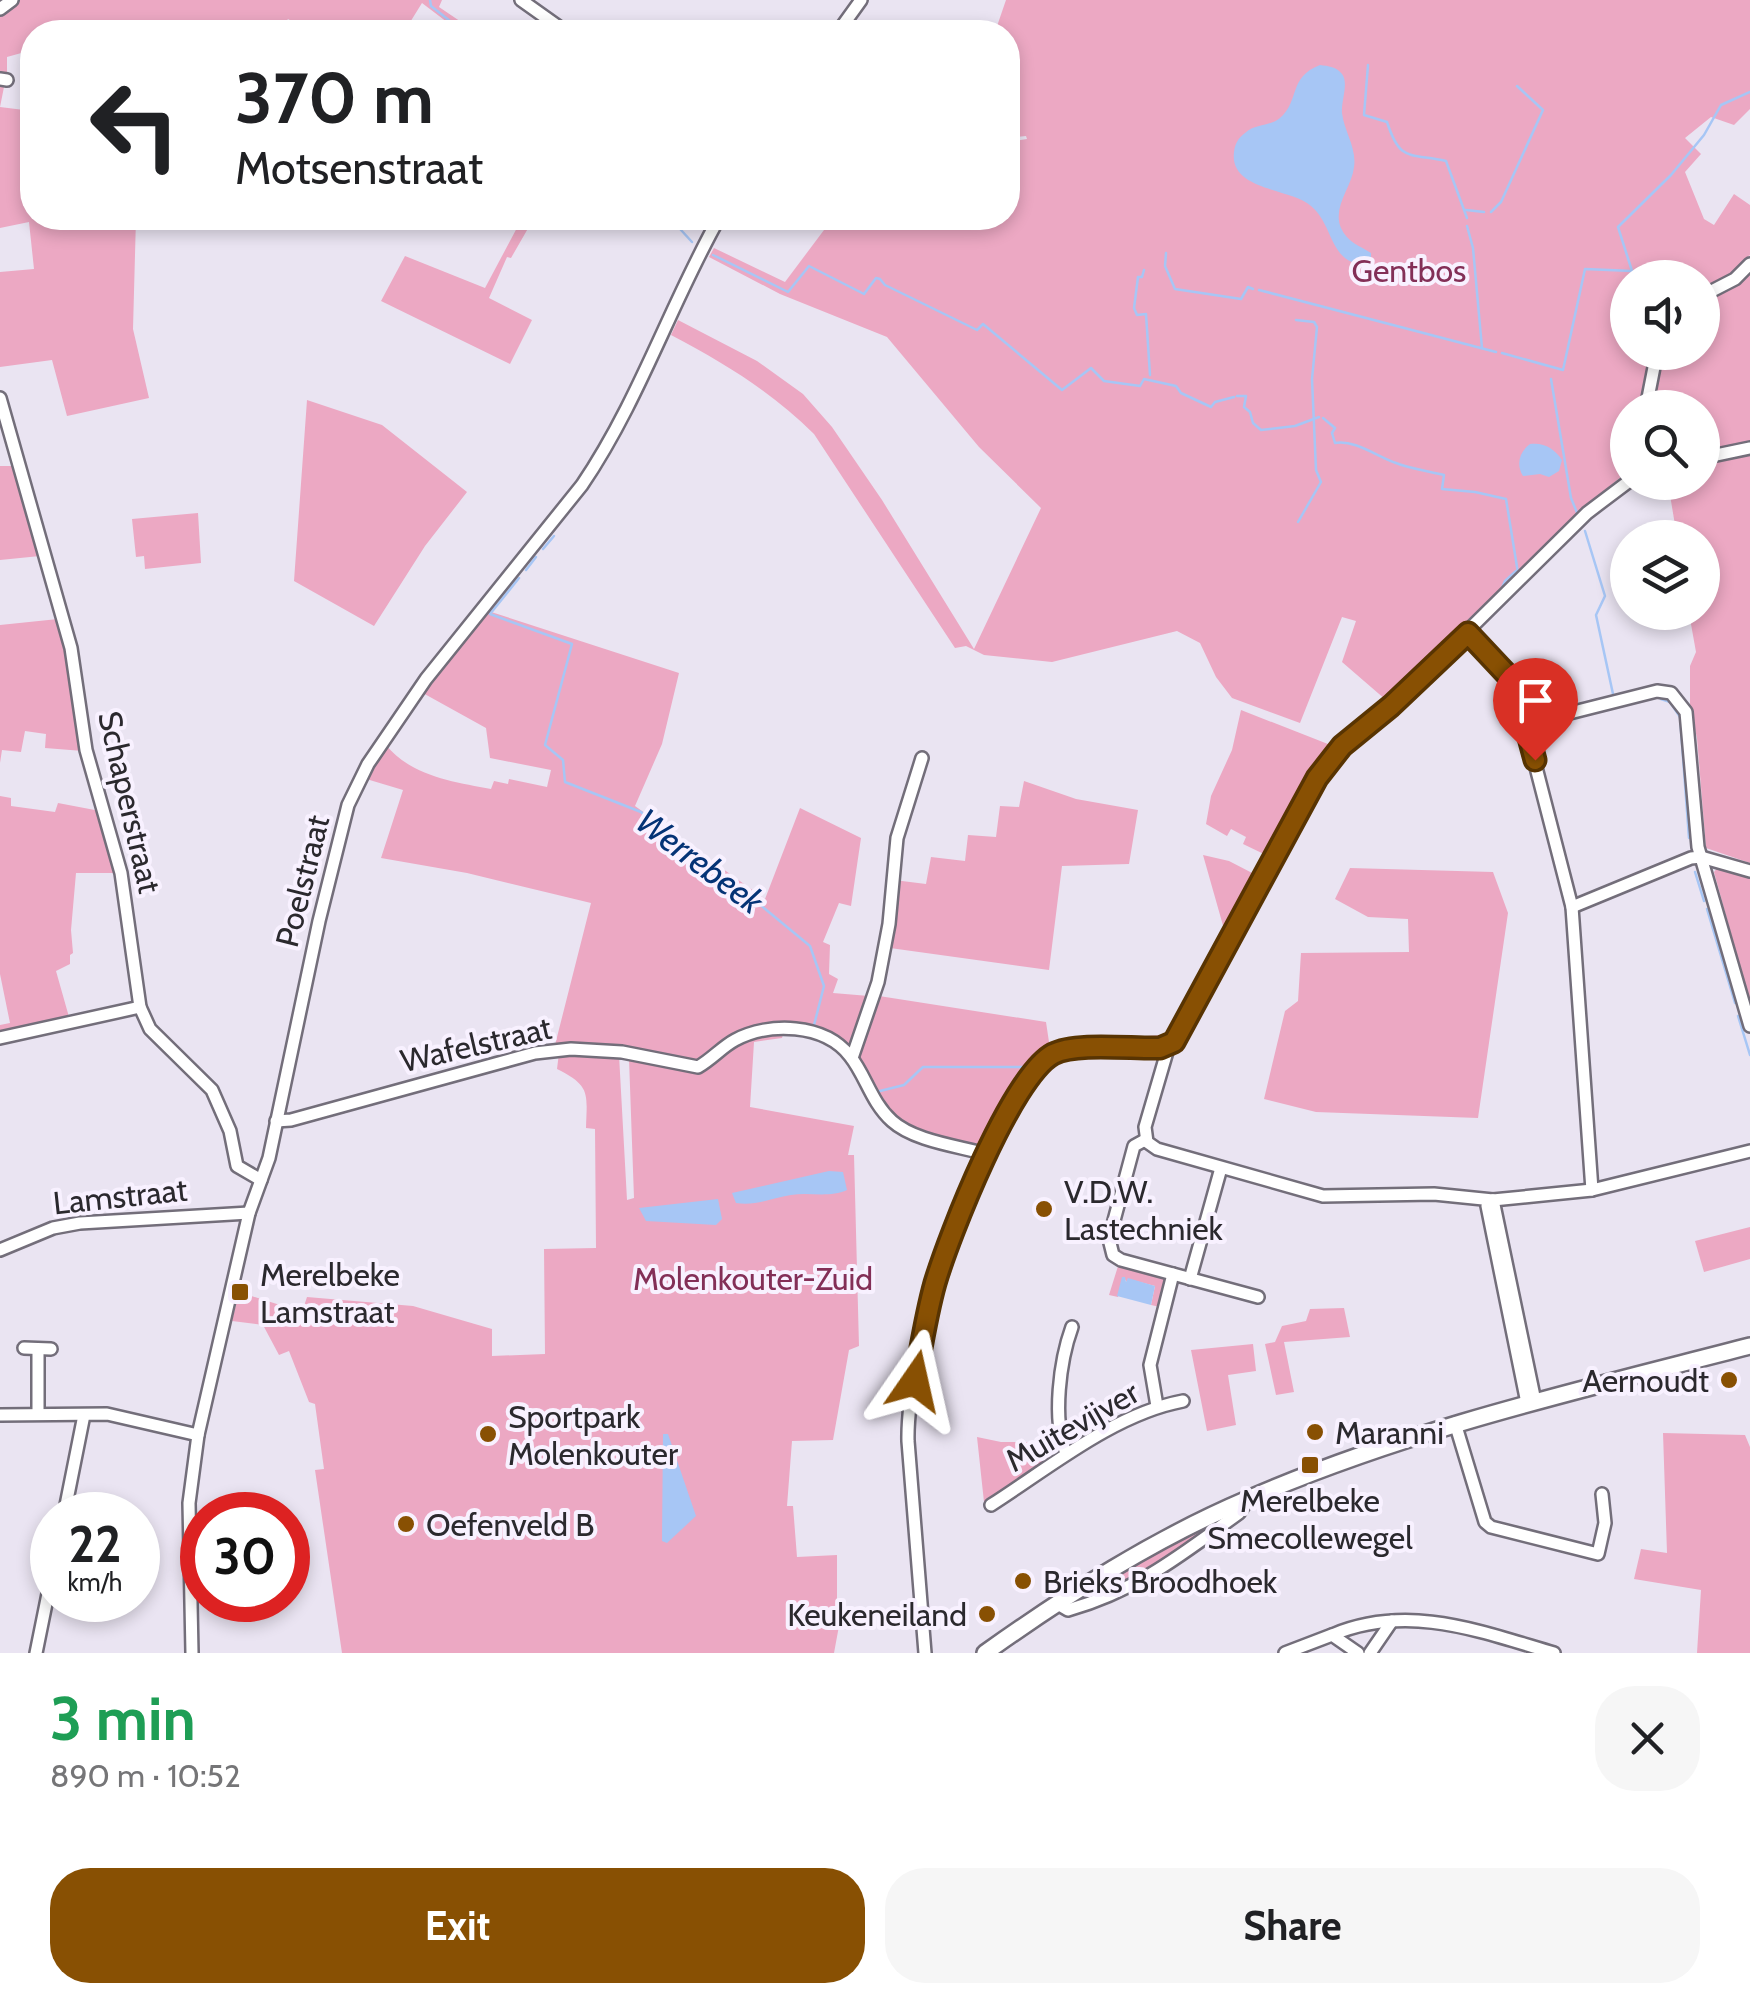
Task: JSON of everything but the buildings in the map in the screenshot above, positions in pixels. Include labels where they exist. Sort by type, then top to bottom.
[{"type":"main road","points":[[985,1653],[1056,1603],[1141,1552],[1249,1498],[1456,1423],[1750,1346]]},
{"type":"street","points":[[0,10],[12,0]]},
{"type":"street","points":[[522,0],[550,20]]},
{"type":"street","name":"Poelstraat","points":[[192,1653],[189,1503],[198,1434],[249,1214],[276,1121],[338,836],[368,764],[438,663],[572,498],[604,452],[712,230]]},
{"type":"street","points":[[1720,287],[1736,279],[1750,264]]},
{"type":"street","name":"Schaperstraat","points":[[0,398],[71,648],[86,750],[121,874],[140,1007],[150,1029],[212,1090],[230,1131],[236,1166],[261,1180]]},
{"type":"street","points":[[1720,454],[1750,448]]},
{"type":"street","points":[[925,1653],[908,1416],[936,1278],[986,1154],[1026,1084],[1050,1056],[1067,1050],[1144,1049],[1168,1045],[1181,1034],[1304,800],[1342,746],[1391,706],[1554,544],[1610,497]]},
{"type":"street","points":[[1468,633],[1509,674],[1526,724],[1572,906],[1592,1190]]},
{"type":"street","points":[[1526,724],[1656,690],[1671,693],[1683,704],[1690,727],[1701,856],[1750,1026]]},
{"type":"street","points":[[922,758],[896,838],[889,924],[878,982],[852,1058],[872,1097],[895,1124],[986,1154]]},
{"type":"street","points":[[1572,906],[1701,856],[1750,871]]},
{"type":"street","points":[[0,1038],[140,1007]]},
{"type":"street","name":"Wafelstraat","points":[[276,1121],[534,1053],[622,1052],[698,1066],[739,1038],[789,1028],[828,1040],[852,1058]]},
{"type":"street","points":[[1145,1140],[1145,1127],[1168,1045]]},
{"type":"street","points":[[1145,1140],[1157,1149],[1323,1196],[1434,1194],[1492,1200],[1592,1190],[1750,1151]]},
{"type":"street","points":[[1145,1140],[1134,1146],[1108,1246],[1121,1260],[1258,1298]]},
{"type":"street","points":[[1190,1279],[1221,1168]]},
{"type":"street","points":[[1492,1200],[1487,1206],[1499,1244],[1531,1402]]},
{"type":"street","name":"Lamstraat","points":[[0,1250],[52,1228],[80,1223],[249,1214]]},
{"type":"street","points":[[1156,1406],[1150,1365],[1173,1274]]},
{"type":"street","points":[[1066,1453],[1062,1440],[1060,1366],[1072,1327]]},
{"type":"street","points":[[38,1348],[38,1414]]},
{"type":"street","name":"Muitevijver","points":[[990,1504],[1066,1453],[1156,1406],[1182,1401]]},
{"type":"street","points":[[0,1415],[107,1414],[198,1434]]},
{"type":"street","points":[[69,1492],[84,1415]]},
{"type":"street","points":[[1456,1423],[1485,1522],[1491,1526],[1598,1554],[1606,1523],[1602,1494]]},
{"type":"street","points":[[1056,1603],[1068,1610],[1140,1583],[1239,1513],[1249,1498]]},
{"type":"street","points":[[1370,1653],[1392,1620]]},
{"type":"street","points":[[1286,1653],[1356,1625],[1392,1620],[1448,1622],[1554,1653]]},
{"type":"street","points":[[36,1653],[42,1622]]},
{"type":"street","points":[[1332,1635],[1358,1653]]},
{"type":"green space","points":[[0,0],[442,0],[439,7],[458,20],[444,20],[422,3],[411,20],[20,20],[20,53],[7,57],[7,76],[0,76]]},
{"type":"green space","name":"Gentbos","points":[[1006,0],[1750,0],[1750,109],[1734,125],[1711,117],[1685,138],[1701,154],[1685,172],[1704,219],[1714,225],[1734,194],[1750,205],[1750,255],[1720,282],[1720,260],[1610,260],[1610,370],[1720,370],[1720,287],[1750,268],[1750,442],[1720,448],[1720,390],[1610,390],[1610,486],[1386,700],[1342,662],[1356,621],[1342,617],[1300,723],[1232,698],[1216,677],[1200,643],[1177,631],[1052,662],[984,655],[966,646],[955,648],[814,434],[747,379],[671,335],[678,320],[757,361],[803,394],[832,427],[882,500],[974,649],[1041,508],[979,447],[887,337],[780,294],[709,257],[714,248],[785,282],[824,230],[1020,230],[1020,140],[1027,139],[1020,137],[1020,20],[999,20]]},
{"type":"green space","points":[[0,107],[20,110],[20,224],[0,228]]},
{"type":"green space","points":[[30,230],[136,230],[133,329],[149,398],[67,416],[52,360],[0,367],[0,272],[34,269]]},
{"type":"green space","points":[[516,230],[527,230],[511,258],[507,257],[489,298],[532,320],[510,364],[381,301],[405,256],[485,288]]},
{"type":"green space","points":[[307,400],[382,425],[467,492],[425,546],[374,626],[294,581]]},
{"type":"green space","points":[[1750,453],[1750,863],[1706,848],[1697,738],[1690,707],[1690,666],[1696,652],[1692,630],[1720,630],[1720,520],[1674,520],[1671,500],[1720,500],[1720,459]]},
{"type":"green space","points":[[0,466],[14,466],[40,556],[0,560]]},
{"type":"green space","points":[[198,513],[201,563],[145,569],[144,556],[136,557],[132,519]]},
{"type":"green space","points":[[485,610],[679,673],[662,744],[635,806],[765,899],[800,808],[861,838],[851,906],[839,903],[823,942],[830,945],[829,974],[838,979],[833,993],[869,996],[851,1045],[802,1028],[730,1038],[696,1062],[599,1045],[555,1045],[591,903],[467,873],[381,858],[403,790],[363,778],[386,745],[420,771],[448,780],[491,789],[494,781],[508,784],[509,779],[547,787],[551,770],[490,758],[486,728],[421,692]]},
{"type":"green space","points":[[58,619],[68,654],[83,751],[45,748],[46,734],[25,731],[21,752],[2,750],[0,763],[0,625]]},
{"type":"green space","points":[[1241,710],[1333,746],[1268,856],[1243,844],[1246,837],[1231,829],[1227,836],[1206,824],[1211,796],[1232,750]]},
{"type":"green space","points":[[1024,781],[1076,799],[1138,810],[1129,864],[1062,866],[1049,970],[890,948],[894,880],[926,884],[931,857],[965,861],[968,835],[996,837],[1000,806],[1019,807]]},
{"type":"green space","points":[[0,796],[11,798],[11,806],[55,812],[58,803],[100,811],[117,873],[76,873],[73,953],[70,964],[56,971],[69,1017],[0,1033],[0,1025],[10,1023],[0,974]]},
{"type":"green space","points":[[1203,855],[1229,861],[1258,876],[1171,1038],[1160,1042],[1063,1045],[1049,1052],[1026,1074],[981,1145],[910,1124],[880,1100],[860,1057],[879,996],[1046,1022],[1049,1042],[1164,1035],[1224,929]]},
{"type":"green space","points":[[1718,867],[1750,878],[1750,1003],[1714,872]]},
{"type":"green space","points":[[1350,868],[1493,872],[1508,913],[1478,1118],[1316,1112],[1264,1099],[1285,1011],[1298,1001],[1301,953],[1409,952],[1408,919],[1368,917],[1335,899]]},
{"type":"green space","name":"Molenkouter-Zuid","points":[[783,1034],[782,1038],[754,1042],[750,1107],[854,1126],[848,1155],[854,1155],[859,1346],[849,1350],[833,1440],[792,1441],[787,1506],[793,1506],[797,1557],[837,1555],[837,1613],[841,1615],[834,1653],[342,1653],[315,1470],[324,1469],[315,1404],[309,1402],[289,1351],[279,1355],[263,1325],[232,1321],[239,1292],[302,1312],[307,1297],[413,1306],[492,1329],[492,1356],[545,1354],[544,1249],[596,1248],[595,1129],[586,1128],[585,1092],[576,1080],[557,1069],[559,1053],[619,1055],[627,1200],[634,1198],[629,1059],[685,1070],[752,1037]]},
{"type":"green space","points":[[1750,1227],[1750,1259],[1704,1272],[1695,1241]]},
{"type":"green space","points":[[1119,1263],[1163,1276],[1167,1282],[1160,1307],[1151,1305],[1155,1286],[1128,1279],[1127,1282],[1123,1277],[1118,1297],[1109,1295]]},
{"type":"green space","points":[[1344,1308],[1350,1337],[1284,1342],[1294,1392],[1276,1395],[1265,1344],[1275,1342],[1282,1326],[1306,1321],[1310,1309]]},
{"type":"green space","points":[[1253,1344],[1256,1371],[1228,1375],[1236,1425],[1207,1431],[1191,1350]]},
{"type":"green space","points":[[1663,1433],[1745,1435],[1750,1447],[1750,1653],[1697,1653],[1701,1590],[1634,1579],[1641,1549],[1667,1553]]},
{"type":"green space","points":[[977,1437],[1001,1442],[1055,1442],[1055,1454],[984,1502]]},
{"type":"green space","points":[[1215,1521],[1218,1523],[1137,1581],[1073,1605],[1071,1599],[1140,1557]]},
{"type":"water","points":[[1320,65],[1335,68],[1344,78],[1342,113],[1354,160],[1339,220],[1347,237],[1371,253],[1371,262],[1365,265],[1345,258],[1311,206],[1251,181],[1235,165],[1234,149],[1240,137],[1280,118],[1303,76]]},
{"type":"water","points":[[1530,444],[1544,445],[1556,453],[1562,460],[1559,471],[1549,477],[1523,476],[1520,459]]},
{"type":"water","points":[[829,1171],[843,1172],[847,1190],[744,1204],[736,1203],[732,1193]]},
{"type":"water","points":[[718,1199],[722,1219],[716,1225],[646,1221],[639,1208]]},
{"type":"water","points":[[1122,1277],[1126,1282],[1128,1278],[1155,1286],[1151,1305],[1117,1296]]},
{"type":"water","points":[[663,1434],[668,1434],[696,1516],[667,1543],[662,1541]]},
{"type":"waterway","points":[[430,0],[431,6],[449,20]]},
{"type":"waterway","points":[[1368,65],[1364,115],[1387,122],[1396,144],[1407,154],[1446,161],[1467,218]]},
{"type":"waterway","points":[[1491,212],[1501,202],[1543,110],[1517,86]]},
{"type":"waterway","points":[[1502,353],[1563,370],[1585,269],[1632,271],[1618,227],[1671,175],[1704,135],[1721,105],[1750,92]]},
{"type":"waterway","points":[[1466,210],[1484,212]]},
{"type":"waterway","points":[[1467,226],[1473,248],[1482,348]]},
{"type":"waterway","points":[[681,230],[692,242]]},
{"type":"waterway","points":[[1166,253],[1165,266],[1175,289],[1241,299],[1248,287],[1253,289]]},
{"type":"waterway","points":[[713,255],[788,292],[809,266],[864,294],[876,278],[880,279],[977,330],[983,324],[1062,390],[1091,368],[1104,381],[1140,386],[1144,379],[1176,386],[1181,393],[1211,407],[1234,397]]},
{"type":"waterway","points":[[1144,270],[1142,277],[1138,277],[1134,308],[1137,315],[1146,314],[1150,375]]},
{"type":"waterway","points":[[1259,290],[1496,352]]},
{"type":"waterway","points":[[1296,320],[1314,322],[1317,327],[1312,379],[1316,470],[1321,482],[1298,522]]},
{"type":"waterway","points":[[1551,379],[1571,498],[1578,515]]},
{"type":"waterway","points":[[1237,396],[1246,396],[1244,407],[1261,430],[1295,426],[1319,417]]},
{"type":"waterway","points":[[1323,418],[1335,428],[1335,443],[1350,444],[1402,465],[1444,475],[1442,489],[1506,499],[1518,573]]},
{"type":"waterway","points":[[1585,531],[1605,596],[1596,615],[1613,694]]},
{"type":"waterway","name":"Werrebeek","points":[[543,549],[554,536]]},
{"type":"waterway","name":"Werrebeek","points":[[526,570],[536,557]]},
{"type":"waterway","name":"Werrebeek","points":[[1500,592],[1516,571]]},
{"type":"waterway","name":"Werrebeek","points":[[519,578],[490,614],[572,644],[545,745],[563,760],[565,782],[641,812],[682,850],[758,903],[810,946],[824,986],[813,1029]]},
{"type":"waterway","name":"Werrebeek","points":[[1397,691],[1428,662]]},
{"type":"waterway","points":[[1661,699],[1670,702],[1680,717],[1689,838]]},
{"type":"waterway","name":"Werrebeek","points":[[1290,812],[1327,754]]},
{"type":"waterway","points":[[1695,872],[1704,901]]},
{"type":"waterway","points":[[1707,909],[1735,1003]]},
{"type":"waterway","points":[[1738,1016],[1750,1055]]},
{"type":"waterway","name":"Werrebeek","points":[[1122,1042],[1159,1041],[1172,1034]]},
{"type":"waterway","name":"Werrebeek","points":[[876,1092],[904,1085],[923,1067],[1027,1067]]},
{"type":"place","name":"V.D.W. Lastechniek","points":[[1044,1209]]},
{"type":"place","name":"Merelbeke Lamstraat","points":[[240,1292]]},
{"type":"place","name":"Aernoudt","points":[[1729,1380]]},
{"type":"place","name":"Maranni","points":[[1315,1432]]},
{"type":"place","name":"Sportpark Molenkouter","points":[[488,1434]]},
{"type":"place","name":"Merelbeke Smecollewegel","points":[[1310,1465]]},
{"type":"place","name":"Oefenveld B","points":[[406,1524]]},
{"type":"place","name":"Brieks Broodhoek","points":[[1023,1581]]},
{"type":"place","name":"Keukeneiland","points":[[987,1614]]},
{"type":"route","points":[[915,1381],[942,1262],[986,1154],[1026,1084],[1043,1062],[1058,1052],[1160,1048],[1174,1042],[1310,788],[1342,746],[1468,633],[1514,682],[1535,760]]}]
